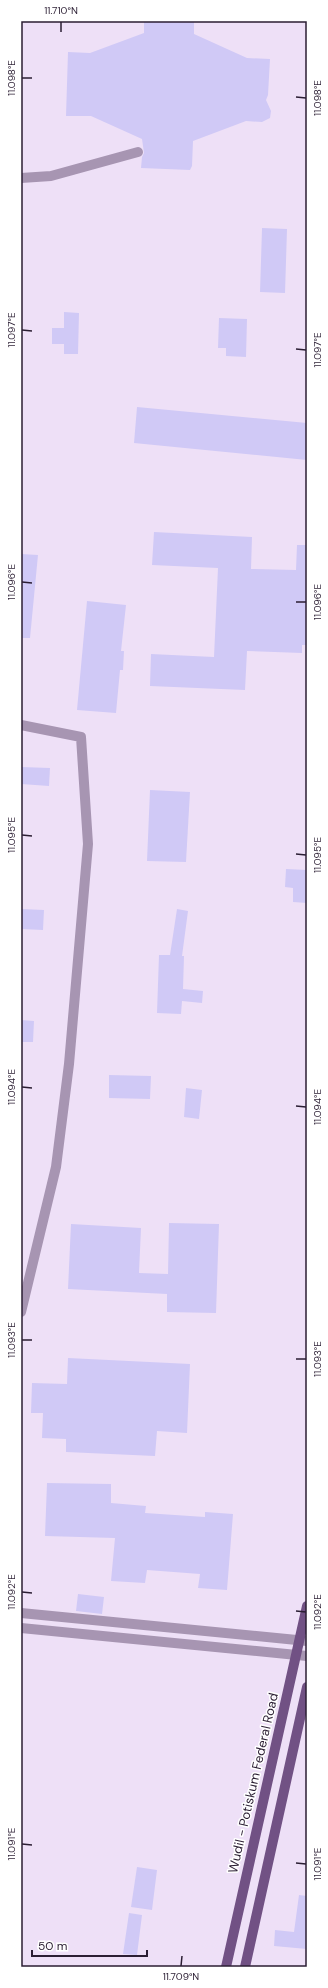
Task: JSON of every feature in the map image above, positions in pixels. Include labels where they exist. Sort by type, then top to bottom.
[{"type":"main road","name":"Wudil - Potiskum Federal Road","points":[[226,1967],[295,1655],[303,1641],[307,1606]]},
{"type":"main road","points":[[245,1967],[307,1687]]},
{"type":"street","points":[[21,178],[51,176],[138,152]]},
{"type":"street","points":[[21,725],[81,737],[88,844],[69,1064],[56,1167],[21,1312]]},
{"type":"street","points":[[21,1613],[303,1641]]},
{"type":"street","points":[[21,1628],[307,1656]]},
{"type":"building","points":[[144,21],[194,21],[194,34],[247,58],[270,59],[268,95],[266,100],[271,111],[270,118],[262,122],[246,121],[193,141],[192,166],[190,170],[141,168],[144,153],[142,139],[91,116],[66,116],[68,52],[90,53],[144,33]]},
{"type":"building","points":[[262,228],[287,229],[285,293],[260,292]]},
{"type":"building","points":[[64,312],[79,313],[78,354],[64,354],[64,344],[52,344],[52,328],[64,328]]},
{"type":"building","points":[[219,318],[247,319],[246,357],[226,356],[226,348],[218,348]]},
{"type":"building","points":[[137,407],[307,423],[307,460],[134,443]]},
{"type":"building","points":[[154,532],[252,537],[251,569],[296,570],[297,545],[307,545],[307,645],[302,645],[302,653],[247,651],[245,690],[150,686],[151,654],[214,657],[218,568],[152,565]]},
{"type":"building","points":[[21,554],[38,555],[30,638],[21,638]]},
{"type":"building","points":[[87,601],[126,605],[121,651],[124,651],[123,670],[120,670],[116,713],[77,710]]},
{"type":"building","points":[[21,767],[50,768],[49,786],[21,784]]},
{"type":"building","points":[[150,790],[190,792],[186,862],[147,861]]},
{"type":"building","points":[[286,869],[307,870],[307,903],[293,902],[293,888],[285,887]]},
{"type":"building","points":[[21,909],[44,910],[43,930],[21,929]]},
{"type":"building","points":[[177,909],[188,911],[182,956],[184,956],[183,989],[203,991],[202,1003],[182,1001],[181,1014],[157,1013],[159,955],[170,955]]},
{"type":"building","points":[[21,1020],[34,1021],[33,1042],[21,1042]]},
{"type":"building","points":[[109,1075],[151,1076],[150,1099],[109,1098]]},
{"type":"building","points":[[186,1088],[202,1090],[199,1119],[184,1117]]},
{"type":"building","points":[[169,1223],[219,1224],[216,1313],[167,1312],[167,1294],[68,1289],[71,1224],[141,1228],[139,1273],[168,1274]]},
{"type":"building","points":[[68,1358],[190,1364],[187,1433],[157,1431],[155,1456],[66,1452],[66,1439],[42,1438],[43,1413],[31,1413],[32,1383],[67,1384]]},
{"type":"building","points":[[47,1483],[111,1484],[111,1503],[146,1506],[145,1513],[205,1517],[205,1512],[233,1514],[227,1590],[198,1588],[200,1574],[147,1570],[145,1583],[111,1581],[115,1538],[45,1536]]},
{"type":"building","points":[[78,1594],[104,1597],[102,1614],[76,1611]]},
{"type":"building","points":[[137,1867],[157,1870],[152,1910],[131,1907]]},
{"type":"building","points":[[299,1895],[307,1896],[307,1949],[274,1946],[275,1930],[294,1932]]},
{"type":"building","points":[[129,1913],[142,1915],[137,1955],[123,1954]]}]
